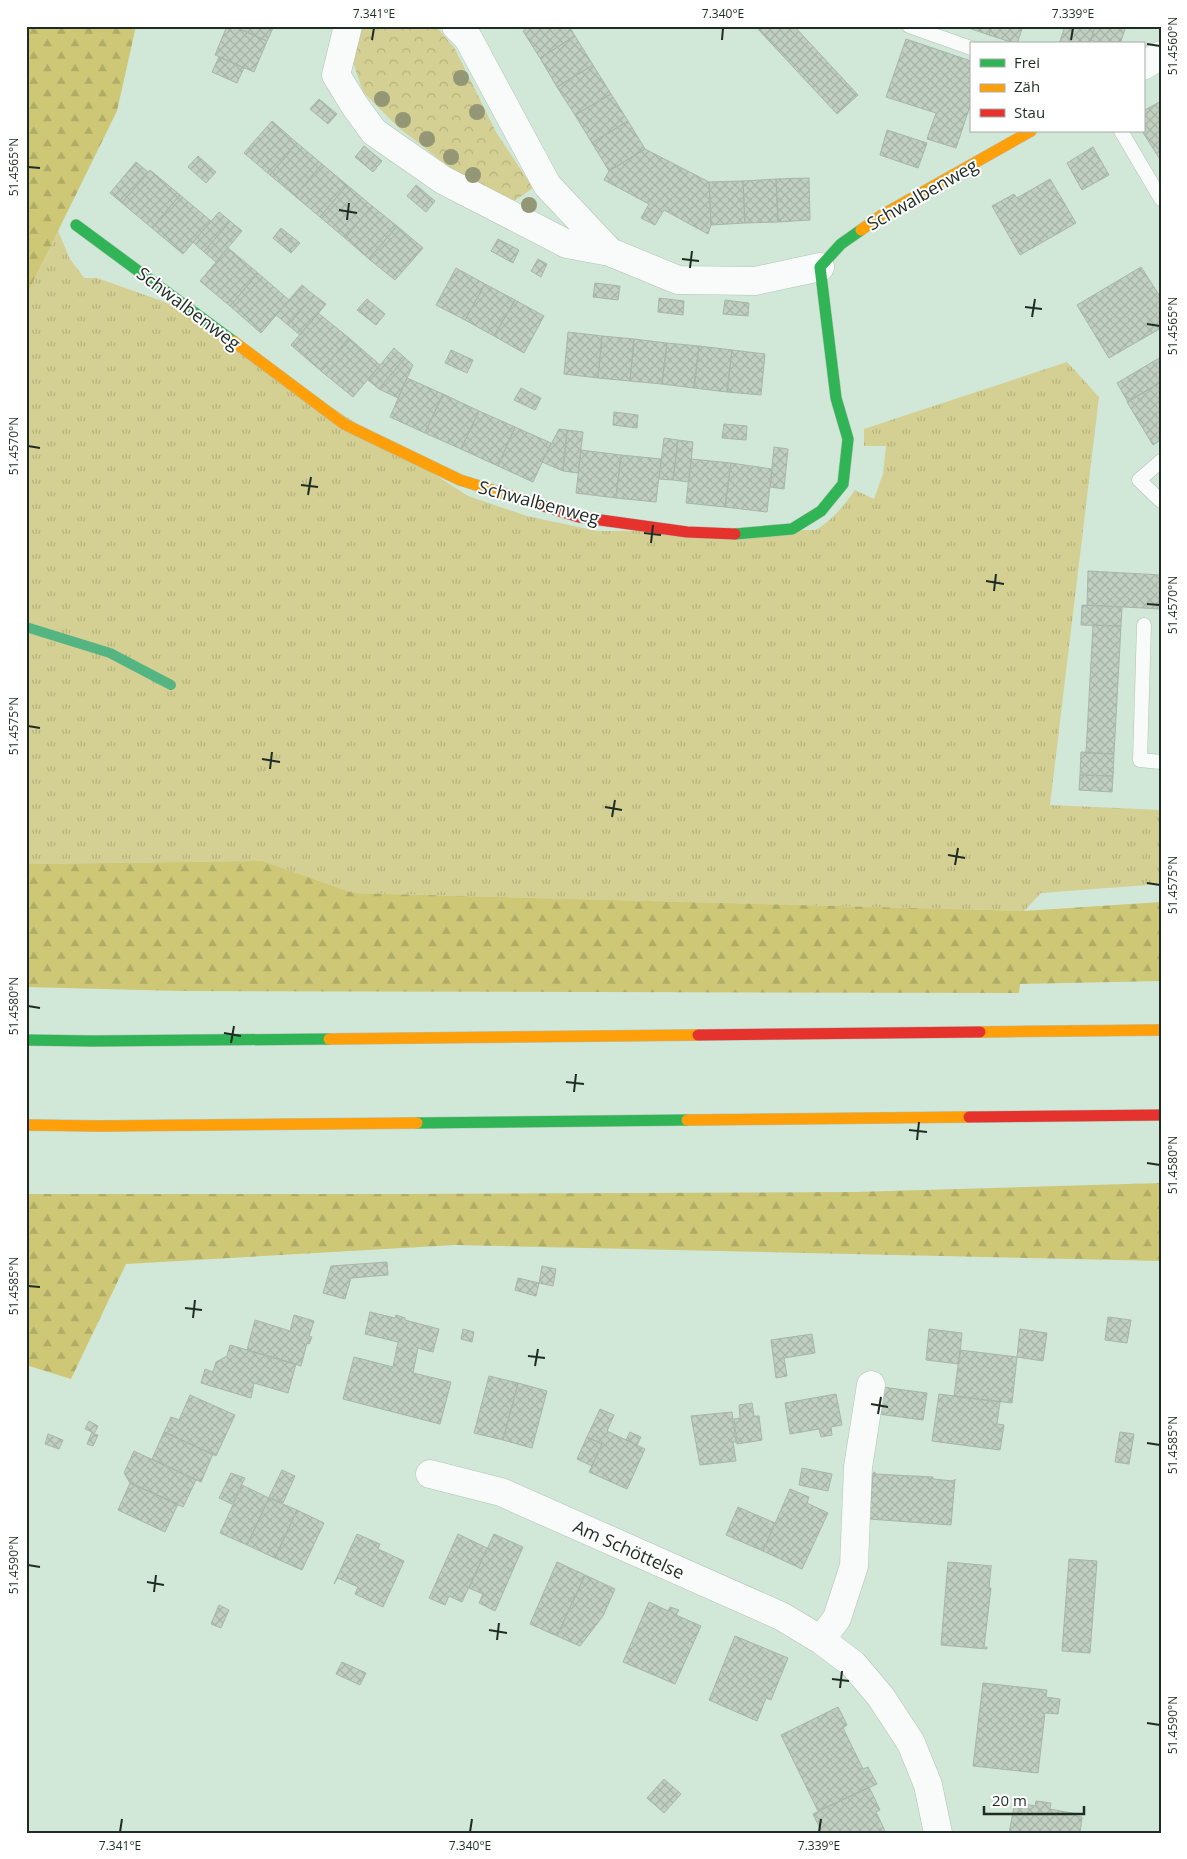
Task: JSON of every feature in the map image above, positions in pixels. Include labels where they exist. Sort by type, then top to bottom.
[{"type":"main road","name":"Schwalbenweg","points":[[76,225],[344,424],[460,480],[579,517],[687,532],[742,534],[792,529],[820,511],[843,484],[848,438],[836,398],[820,267],[841,244],[882,215],[1029,132]]},
{"type":"main road","points":[[26,1040],[113,1041],[1161,1030]]},
{"type":"main road","points":[[26,1125],[129,1126],[1161,1115]]},
{"type":"street","points":[[348,26],[345,31],[336,75],[374,132],[443,180],[567,244],[610,252],[678,280],[755,281],[820,267]]},
{"type":"street","points":[[456,26],[468,38],[547,185],[610,252]]},
{"type":"street","points":[[1144,65],[1161,56]]},
{"type":"street","points":[[821,1640],[837,1618],[854,1566],[858,1467],[871,1385]]},
{"type":"street","name":"Am Schöttelse","points":[[430,1474],[501,1492],[781,1616],[821,1640],[853,1664],[881,1697],[910,1743],[928,1785],[938,1833]]},
{"type":"lane","points":[[909,26],[970,48]]},
{"type":"lane","points":[[1122,132],[1161,199]]},
{"type":"lane","points":[[1161,461],[1139,480],[1161,501]]},
{"type":"lane","points":[[1144,625],[1140,760],[1161,762]]},
{"type":"green space","points":[[26,26],[136,26],[117,111],[26,296]]},
{"type":"green space","points":[[367,26],[436,26],[455,49],[496,132],[533,188],[511,203],[453,170],[398,127],[363,92],[353,62],[360,30]]},
{"type":"green space","points":[[58,231],[70,259],[84,278],[97,278],[176,306],[468,496],[527,516],[597,531],[816,530],[847,502],[855,490],[874,499],[883,474],[886,446],[864,446],[864,429],[1067,362],[1099,397],[1050,805],[1161,810],[1161,884],[1041,893],[1024,911],[353,893],[263,861],[26,864],[26,296]]},
{"type":"green space","points":[[263,861],[353,893],[1024,911],[1161,902],[1161,981],[1020,984],[1019,993],[181,991],[26,987],[26,864]]},
{"type":"green space","points":[[1161,1183],[1161,1261],[455,1245],[126,1264],[71,1379],[26,1365],[26,1194],[855,1192]]},
{"type":"building","points":[[227,26],[233,26],[267,41],[254,72],[215,55]]},
{"type":"building","points":[[233,26],[274,26],[267,41]]},
{"type":"building","points":[[530,26],[569,26],[575,36],[540,58],[523,31]]},
{"type":"building","points":[[760,26],[794,26],[858,95],[837,114],[757,28]]},
{"type":"building","points":[[963,26],[992,26],[989,35]]},
{"type":"building","points":[[992,26],[1023,26],[1018,42],[1011,42],[989,35]]},
{"type":"building","points":[[1065,26],[1095,26],[1091,42],[1060,42]]},
{"type":"building","points":[[1095,26],[1126,26],[1121,42],[1096,42],[1091,40]]},
{"type":"building","points":[[575,36],[593,65],[557,87],[540,58]]},
{"type":"building","points":[[906,39],[970,61],[970,106],[956,148],[927,139],[936,113],[886,97]]},
{"type":"building","points":[[219,57],[244,68],[237,83],[212,72]]},
{"type":"building","points":[[593,65],[611,94],[575,115],[557,87]]},
{"type":"building","points":[[611,94],[628,121],[592,143],[575,115]]},
{"type":"building","points":[[319,99],[337,114],[328,124],[310,109]]},
{"type":"building","points":[[1161,101],[1161,161],[1143,132],[1144,110]]},
{"type":"building","points":[[272,121],[297,143],[270,175],[244,153]]},
{"type":"building","points":[[628,121],[645,149],[609,171],[592,143]]},
{"type":"building","points":[[887,130],[927,143],[918,168],[880,155]]},
{"type":"building","points":[[297,143],[322,164],[295,196],[270,175]]},
{"type":"building","points":[[364,146],[382,161],[373,172],[355,157]]},
{"type":"building","points":[[1093,147],[1109,175],[1082,190],[1067,163]]},
{"type":"building","points":[[645,149],[709,182],[711,225],[708,234],[664,210],[655,225],[641,218],[649,204],[604,180],[609,171]]},
{"type":"building","points":[[198,156],[216,172],[206,183],[188,167]]},
{"type":"building","points":[[136,162],[148,172],[122,203],[110,193]]},
{"type":"building","points":[[322,164],[347,185],[320,217],[295,196]]},
{"type":"building","points":[[150,170],[180,195],[152,228],[122,203]]},
{"type":"building","points":[[809,178],[810,220],[778,222],[776,179]]},
{"type":"building","points":[[776,179],[778,222],[745,223],[743,181]]},
{"type":"building","points":[[1050,179],[1076,223],[1020,255],[992,206],[1014,194],[1017,198]]},
{"type":"building","points":[[743,181],[745,223],[711,225],[709,182]]},
{"type":"building","points":[[347,185],[372,206],[345,238],[320,217]]},
{"type":"building","points":[[416,185],[435,201],[426,212],[407,196]]},
{"type":"building","points":[[180,195],[211,221],[183,254],[152,228]]},
{"type":"building","points":[[372,206],[397,226],[369,259],[345,238]]},
{"type":"building","points":[[219,212],[230,221],[204,252],[193,242]]},
{"type":"building","points":[[230,221],[242,231],[216,262],[204,252]]},
{"type":"building","points":[[397,226],[423,248],[395,280],[369,259]]},
{"type":"building","points":[[281,228],[300,243],[291,253],[273,238]]},
{"type":"building","points":[[498,239],[519,250],[513,263],[491,251]]},
{"type":"building","points":[[228,248],[258,273],[230,306],[200,281]]},
{"type":"building","points":[[538,259],[547,264],[541,277],[531,271]]},
{"type":"building","points":[[1141,267],[1161,298],[1161,328],[1109,358],[1077,305]]},
{"type":"building","points":[[456,268],[485,284],[465,320],[436,305]]},
{"type":"building","points":[[258,273],[289,300],[261,333],[230,306]]},
{"type":"building","points":[[595,283],[620,286],[618,300],[593,297]]},
{"type":"building","points":[[485,284],[515,300],[494,336],[465,320]]},
{"type":"building","points":[[302,285],[314,295],[288,325],[276,315]]},
{"type":"building","points":[[314,295],[326,304],[300,335],[288,325]]},
{"type":"building","points":[[659,298],[684,301],[683,315],[658,312]]},
{"type":"building","points":[[367,299],[385,314],[376,325],[357,310]]},
{"type":"building","points":[[515,300],[544,316],[524,353],[494,336]]},
{"type":"building","points":[[725,300],[749,303],[748,316],[723,314]]},
{"type":"building","points":[[318,313],[349,338],[321,371],[291,345]]},
{"type":"building","points":[[568,332],[602,336],[598,378],[564,374]]},
{"type":"building","points":[[602,336],[634,339],[630,381],[598,378]]},
{"type":"building","points":[[349,338],[380,365],[353,397],[321,371]]},
{"type":"building","points":[[634,339],[667,343],[662,384],[630,381]]},
{"type":"building","points":[[667,343],[699,346],[694,388],[662,384]]},
{"type":"building","points":[[699,346],[732,350],[727,392],[694,388]]},
{"type":"building","points":[[394,348],[405,358],[379,389],[368,380]]},
{"type":"building","points":[[451,350],[473,360],[467,373],[445,363]]},
{"type":"building","points":[[732,350],[765,354],[761,395],[727,392]]},
{"type":"building","points":[[1161,357],[1161,382],[1128,402],[1117,383]]},
{"type":"building","points":[[405,358],[413,365],[398,398],[379,389]]},
{"type":"building","points":[[407,378],[443,394],[425,433],[390,417]]},
{"type":"building","points":[[1161,382],[1161,440],[1153,445],[1127,402]]},
{"type":"building","points":[[521,388],[541,398],[535,410],[514,400]]},
{"type":"building","points":[[443,394],[479,411],[461,449],[425,433]]},
{"type":"building","points":[[479,411],[515,427],[498,466],[461,449]]},
{"type":"building","points":[[614,412],[638,415],[637,428],[613,425]]},
{"type":"building","points":[[724,424],[747,426],[746,440],[722,438]]},
{"type":"building","points":[[515,427],[551,443],[533,482],[498,466]]},
{"type":"building","points":[[559,429],[567,430],[563,471],[542,462]]},
{"type":"building","points":[[567,430],[583,432],[578,473],[563,471]]},
{"type":"building","points":[[664,438],[678,440],[673,480],[659,479]]},
{"type":"building","points":[[678,440],[693,442],[689,482],[673,480]]},
{"type":"building","points":[[774,447],[788,449],[784,489],[770,487]]},
{"type":"building","points":[[581,450],[621,455],[616,498],[576,493]]},
{"type":"building","points":[[621,455],[661,459],[656,502],[616,498]]},
{"type":"building","points":[[691,459],[731,463],[725,507],[686,503]]},
{"type":"building","points":[[731,463],[772,469],[767,512],[725,507]]},
{"type":"building","points":[[1088,571],[1161,575],[1161,609],[1087,605]]},
{"type":"building","points":[[1082,605],[1122,607],[1121,626],[1081,625]]},
{"type":"building","points":[[1093,625],[1121,626],[1114,754],[1086,753]]},
{"type":"building","points":[[1081,752],[1114,754],[1113,776],[1080,775]]},
{"type":"building","points":[[1080,775],[1113,776],[1112,792],[1079,790]]},
{"type":"building","points":[[387,1262],[388,1275],[351,1278],[345,1299],[323,1293],[331,1266]]},
{"type":"building","points":[[542,1266],[556,1269],[553,1286],[539,1283]]},
{"type":"building","points":[[518,1278],[539,1283],[536,1296],[515,1290]]},
{"type":"building","points":[[370,1312],[395,1318],[396,1315],[405,1318],[405,1320],[439,1329],[433,1352],[418,1348],[413,1373],[451,1382],[440,1424],[343,1399],[354,1357],[393,1367],[398,1342],[365,1334]]},
{"type":"building","points":[[294,1315],[314,1321],[309,1336],[312,1337],[309,1344],[307,1343],[301,1366],[247,1350],[255,1320],[290,1331]]},
{"type":"building","points":[[1108,1317],[1131,1320],[1127,1343],[1105,1340]]},
{"type":"building","points":[[463,1329],[474,1332],[472,1342],[461,1339]]},
{"type":"building","points":[[929,1329],[962,1333],[959,1364],[926,1360]]},
{"type":"building","points":[[1020,1329],[1047,1333],[1043,1361],[1017,1357]]},
{"type":"building","points":[[812,1334],[815,1353],[784,1358],[787,1376],[776,1378],[771,1340]]},
{"type":"building","points":[[230,1345],[296,1364],[288,1393],[254,1383],[251,1398],[201,1383],[205,1369],[213,1372],[216,1362],[227,1356]]},
{"type":"building","points":[[960,1350],[1017,1357],[1012,1403],[954,1396]]},
{"type":"building","points":[[489,1376],[518,1383],[503,1440],[474,1433]]},
{"type":"building","points":[[518,1383],[547,1391],[532,1448],[503,1440]]},
{"type":"building","points":[[882,1387],[927,1393],[923,1420],[878,1414]]},
{"type":"building","points":[[836,1394],[842,1425],[831,1427],[832,1435],[821,1437],[819,1429],[790,1434],[785,1403]]},
{"type":"building","points":[[939,1394],[1000,1402],[997,1424],[1004,1425],[1000,1450],[932,1441]]},
{"type":"building","points":[[190,1395],[235,1415],[216,1456],[164,1432],[171,1417],[179,1420]]},
{"type":"building","points":[[752,1403],[754,1416],[759,1416],[762,1440],[737,1444],[734,1419],[740,1418],[739,1405]]},
{"type":"building","points":[[600,1409],[614,1415],[607,1431],[645,1449],[627,1489],[589,1472],[602,1444],[587,1437]]},
{"type":"building","points":[[732,1412],[736,1442],[733,1442],[736,1461],[700,1465],[691,1416]]},
{"type":"building","points":[[89,1421],[98,1426],[94,1434],[98,1435],[93,1446],[87,1444],[92,1432],[85,1429]]},
{"type":"building","points":[[164,1432],[213,1454],[201,1482],[152,1459]]},
{"type":"building","points":[[630,1432],[641,1437],[637,1445],[626,1440]]},
{"type":"building","points":[[1120,1432],[1134,1434],[1129,1464],[1115,1462]]},
{"type":"building","points":[[48,1434],[63,1440],[59,1449],[45,1444]]},
{"type":"building","points":[[587,1437],[602,1444],[592,1466],[577,1459]]},
{"type":"building","points":[[134,1451],[196,1480],[183,1507],[130,1483],[124,1473]]},
{"type":"building","points":[[802,1468],[832,1474],[828,1491],[799,1485]]},
{"type":"building","points":[[282,1470],[295,1476],[283,1503],[269,1497]]},
{"type":"building","points":[[875,1472],[875,1474],[933,1477],[933,1479],[954,1481],[955,1479],[951,1525],[869,1519],[873,1473]]},
{"type":"building","points":[[231,1473],[245,1478],[232,1504],[219,1498]]},
{"type":"building","points":[[130,1483],[178,1504],[165,1532],[118,1510]]},
{"type":"building","points":[[242,1485],[269,1498],[247,1545],[220,1533]]},
{"type":"building","points":[[790,1489],[809,1497],[807,1503],[828,1513],[802,1569],[763,1551]]},
{"type":"building","points":[[269,1498],[297,1510],[275,1558],[247,1545]]},
{"type":"building","points":[[738,1507],[775,1523],[763,1551],[726,1535]]},
{"type":"building","points":[[297,1510],[324,1523],[302,1570],[275,1558]]},
{"type":"building","points":[[357,1534],[380,1544],[378,1549],[404,1561],[383,1607],[355,1594],[358,1587],[338,1578],[334,1584]]},
{"type":"building","points":[[458,1534],[487,1548],[462,1602],[449,1596],[445,1605],[429,1598]]},
{"type":"building","points":[[494,1534],[523,1547],[495,1611],[479,1603],[483,1594],[469,1588]]},
{"type":"building","points":[[1069,1559],[1097,1561],[1090,1653],[1062,1651]]},
{"type":"building","points":[[557,1562],[585,1575],[557,1636],[530,1624]]},
{"type":"building","points":[[948,1562],[992,1566],[984,1647],[987,1647],[987,1649],[941,1645]]},
{"type":"building","points":[[585,1575],[615,1589],[603,1616],[580,1646],[557,1636]]},
{"type":"building","points":[[649,1602],[668,1611],[670,1607],[679,1610],[676,1615],[701,1626],[675,1684],[623,1662]]},
{"type":"building","points":[[219,1605],[229,1610],[221,1628],[211,1624]]},
{"type":"building","points":[[735,1636],[788,1658],[771,1700],[766,1698],[757,1721],[709,1700]]},
{"type":"building","points":[[342,1662],[366,1673],[360,1685],[336,1674]]},
{"type":"building","points":[[983,1683],[1047,1690],[1046,1697],[1060,1699],[1058,1714],[1045,1713],[1038,1773],[973,1766]]},
{"type":"building","points":[[838,1707],[847,1725],[843,1728],[863,1769],[868,1767],[877,1784],[818,1811],[781,1735]]},
{"type":"building","points":[[664,1779],[681,1794],[664,1813],[647,1798]]},
{"type":"building","points":[[869,1787],[880,1810],[876,1812],[886,1833],[822,1833],[813,1814]]},
{"type":"building","points":[[1036,1801],[1051,1803],[1050,1809],[1077,1814],[1076,1816],[1082,1817],[1080,1833],[1009,1833],[1015,1802],[1035,1806]]},
{"type":"waterway","points":[[26,627],[110,653],[171,685]]},
{"type":"traffic: fast","points":[[76,225],[233,341]]},
{"type":"traffic: fast","points":[[735,534],[792,529],[821,511],[843,484],[848,439],[836,398],[820,267],[841,244],[861,230]]},
{"type":"traffic: fast","points":[[26,1040],[329,1039]]},
{"type":"traffic: fast","points":[[417,1123],[687,1120]]},
{"type":"traffic: slow","points":[[861,230],[882,215],[1029,132]]},
{"type":"traffic: slow","points":[[233,341],[344,424],[460,480],[534,503]]},
{"type":"traffic: slow","points":[[980,1032],[1161,1030]]},
{"type":"traffic: slow","points":[[329,1039],[698,1035]]},
{"type":"traffic: slow","points":[[687,1120],[969,1117]]},
{"type":"traffic: slow","points":[[26,1125],[417,1123]]},
{"type":"traffic: jam","points":[[534,503],[579,517],[687,532],[735,534]]},
{"type":"traffic: jam","points":[[698,1035],[980,1032]]},
{"type":"traffic: jam","points":[[969,1117],[1161,1115]]}]
